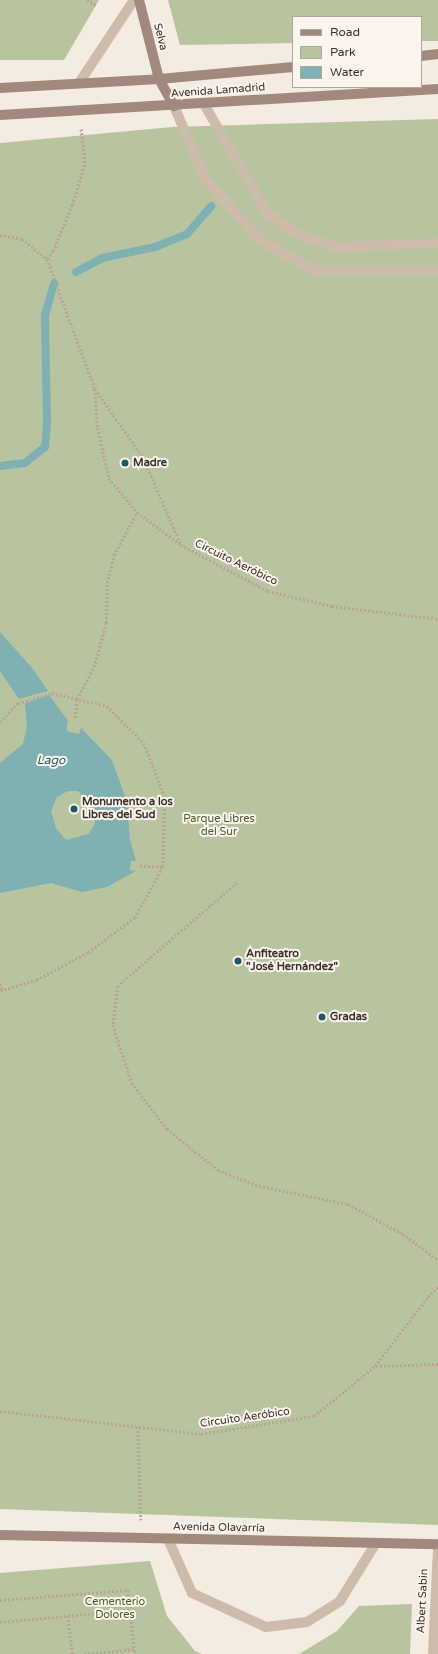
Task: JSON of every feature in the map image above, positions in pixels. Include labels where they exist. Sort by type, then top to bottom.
[{"type":"main road","name":"Selva","points":[[139,0],[158,79],[174,106]]},
{"type":"main road","points":[[422,56],[438,54]]},
{"type":"main road","name":"Avenida Lamadrid","points":[[0,88],[158,79],[292,67]]},
{"type":"main road","name":"Avenida Lamadrid","points":[[0,115],[174,106],[438,89]]},
{"type":"main road","name":"Avenida Olavarría","points":[[0,1535],[438,1544]]},
{"type":"street","points":[[79,83],[134,0]]},
{"type":"street","points":[[204,104],[266,212],[299,235],[337,247],[438,243]]},
{"type":"street","points":[[174,106],[205,179],[259,239],[313,270],[438,270]]},
{"type":"street","points":[[168,1538],[192,1592],[266,1627],[307,1622],[340,1601],[376,1543]]},
{"type":"street","name":"Albert Sabin","points":[[433,1654],[438,1548]]},
{"type":"path","points":[[87,0],[96,5]]},
{"type":"path","points":[[0,235],[22,239],[47,259],[53,250],[72,205],[85,163],[79,111]]},
{"type":"path","name":"Circuito Aeróbico","points":[[47,259],[95,389],[143,457],[180,545],[268,591],[332,606],[438,619]]},
{"type":"path","points":[[95,389],[98,428],[109,478],[137,512],[180,545]]},
{"type":"path","points":[[75,718],[77,699],[94,667],[106,623],[107,583],[114,555],[137,512]]},
{"type":"path","points":[[0,722],[18,703],[52,693],[107,706],[144,743],[165,797],[163,867],[135,918],[88,953],[37,980],[2,990],[0,984]]},
{"type":"path","points":[[91,807],[127,800],[165,797]]},
{"type":"path","points":[[140,866],[163,867]]},
{"type":"path","points":[[237,883],[118,986],[113,1025],[132,1083],[166,1130],[218,1170],[259,1186],[348,1204],[403,1234],[438,1260]]},
{"type":"path","name":"Circuito Aeróbico","points":[[0,1411],[201,1434],[314,1416],[375,1366],[428,1297],[438,1287]]},
{"type":"path","points":[[375,1366],[438,1364]]},
{"type":"path","points":[[138,1427],[142,1538]]},
{"type":"path","points":[[0,1600],[128,1590],[135,1654]]},
{"type":"path","points":[[0,1622],[130,1610]]},
{"type":"path","points":[[68,1616],[73,1654]]},
{"type":"path","points":[[84,1654],[134,1649]]},
{"type":"green space","points":[[0,0],[99,0],[64,60],[0,60]]},
{"type":"green space","points":[[168,0],[438,0],[438,41],[422,41],[422,16],[292,16],[292,43],[180,45]]},
{"type":"green space","name":"Parque Libres del Sur","points":[[438,119],[438,1525],[0,1509],[0,143],[172,127]]},
{"type":"green space","name":"Cementerio Dolores","points":[[150,1561],[167,1616],[195,1651],[202,1654],[0,1654],[0,1573]]},
{"type":"green space","points":[[412,1604],[410,1654],[299,1654],[337,1631],[359,1606]]},
{"type":"water","points":[[0,632],[33,669],[48,691],[19,699],[0,671]]},
{"type":"water","name":"Lago","points":[[49,695],[68,721],[66,731],[79,734],[81,728],[112,760],[126,799],[91,805],[78,791],[68,791],[57,797],[51,811],[56,828],[66,840],[89,834],[95,823],[93,808],[127,802],[130,840],[136,861],[131,861],[130,870],[136,871],[107,887],[82,892],[51,883],[0,893],[0,763],[23,744],[27,726],[25,703]]},
{"type":"waterway","points":[[76,272],[102,258],[155,247],[187,234],[211,206]]},
{"type":"waterway","points":[[0,466],[25,463],[45,447],[47,423],[45,315],[54,283]]},
{"type":"place","name":"Madre","points":[[125,463]]},
{"type":"place","name":"Monumento a los Libres del Sud","points":[[74,809]]},
{"type":"place","name":"Anfiteatro \"José Hernández\"","points":[[238,961]]},
{"type":"place","name":"Gradas","points":[[322,1017]]}]
